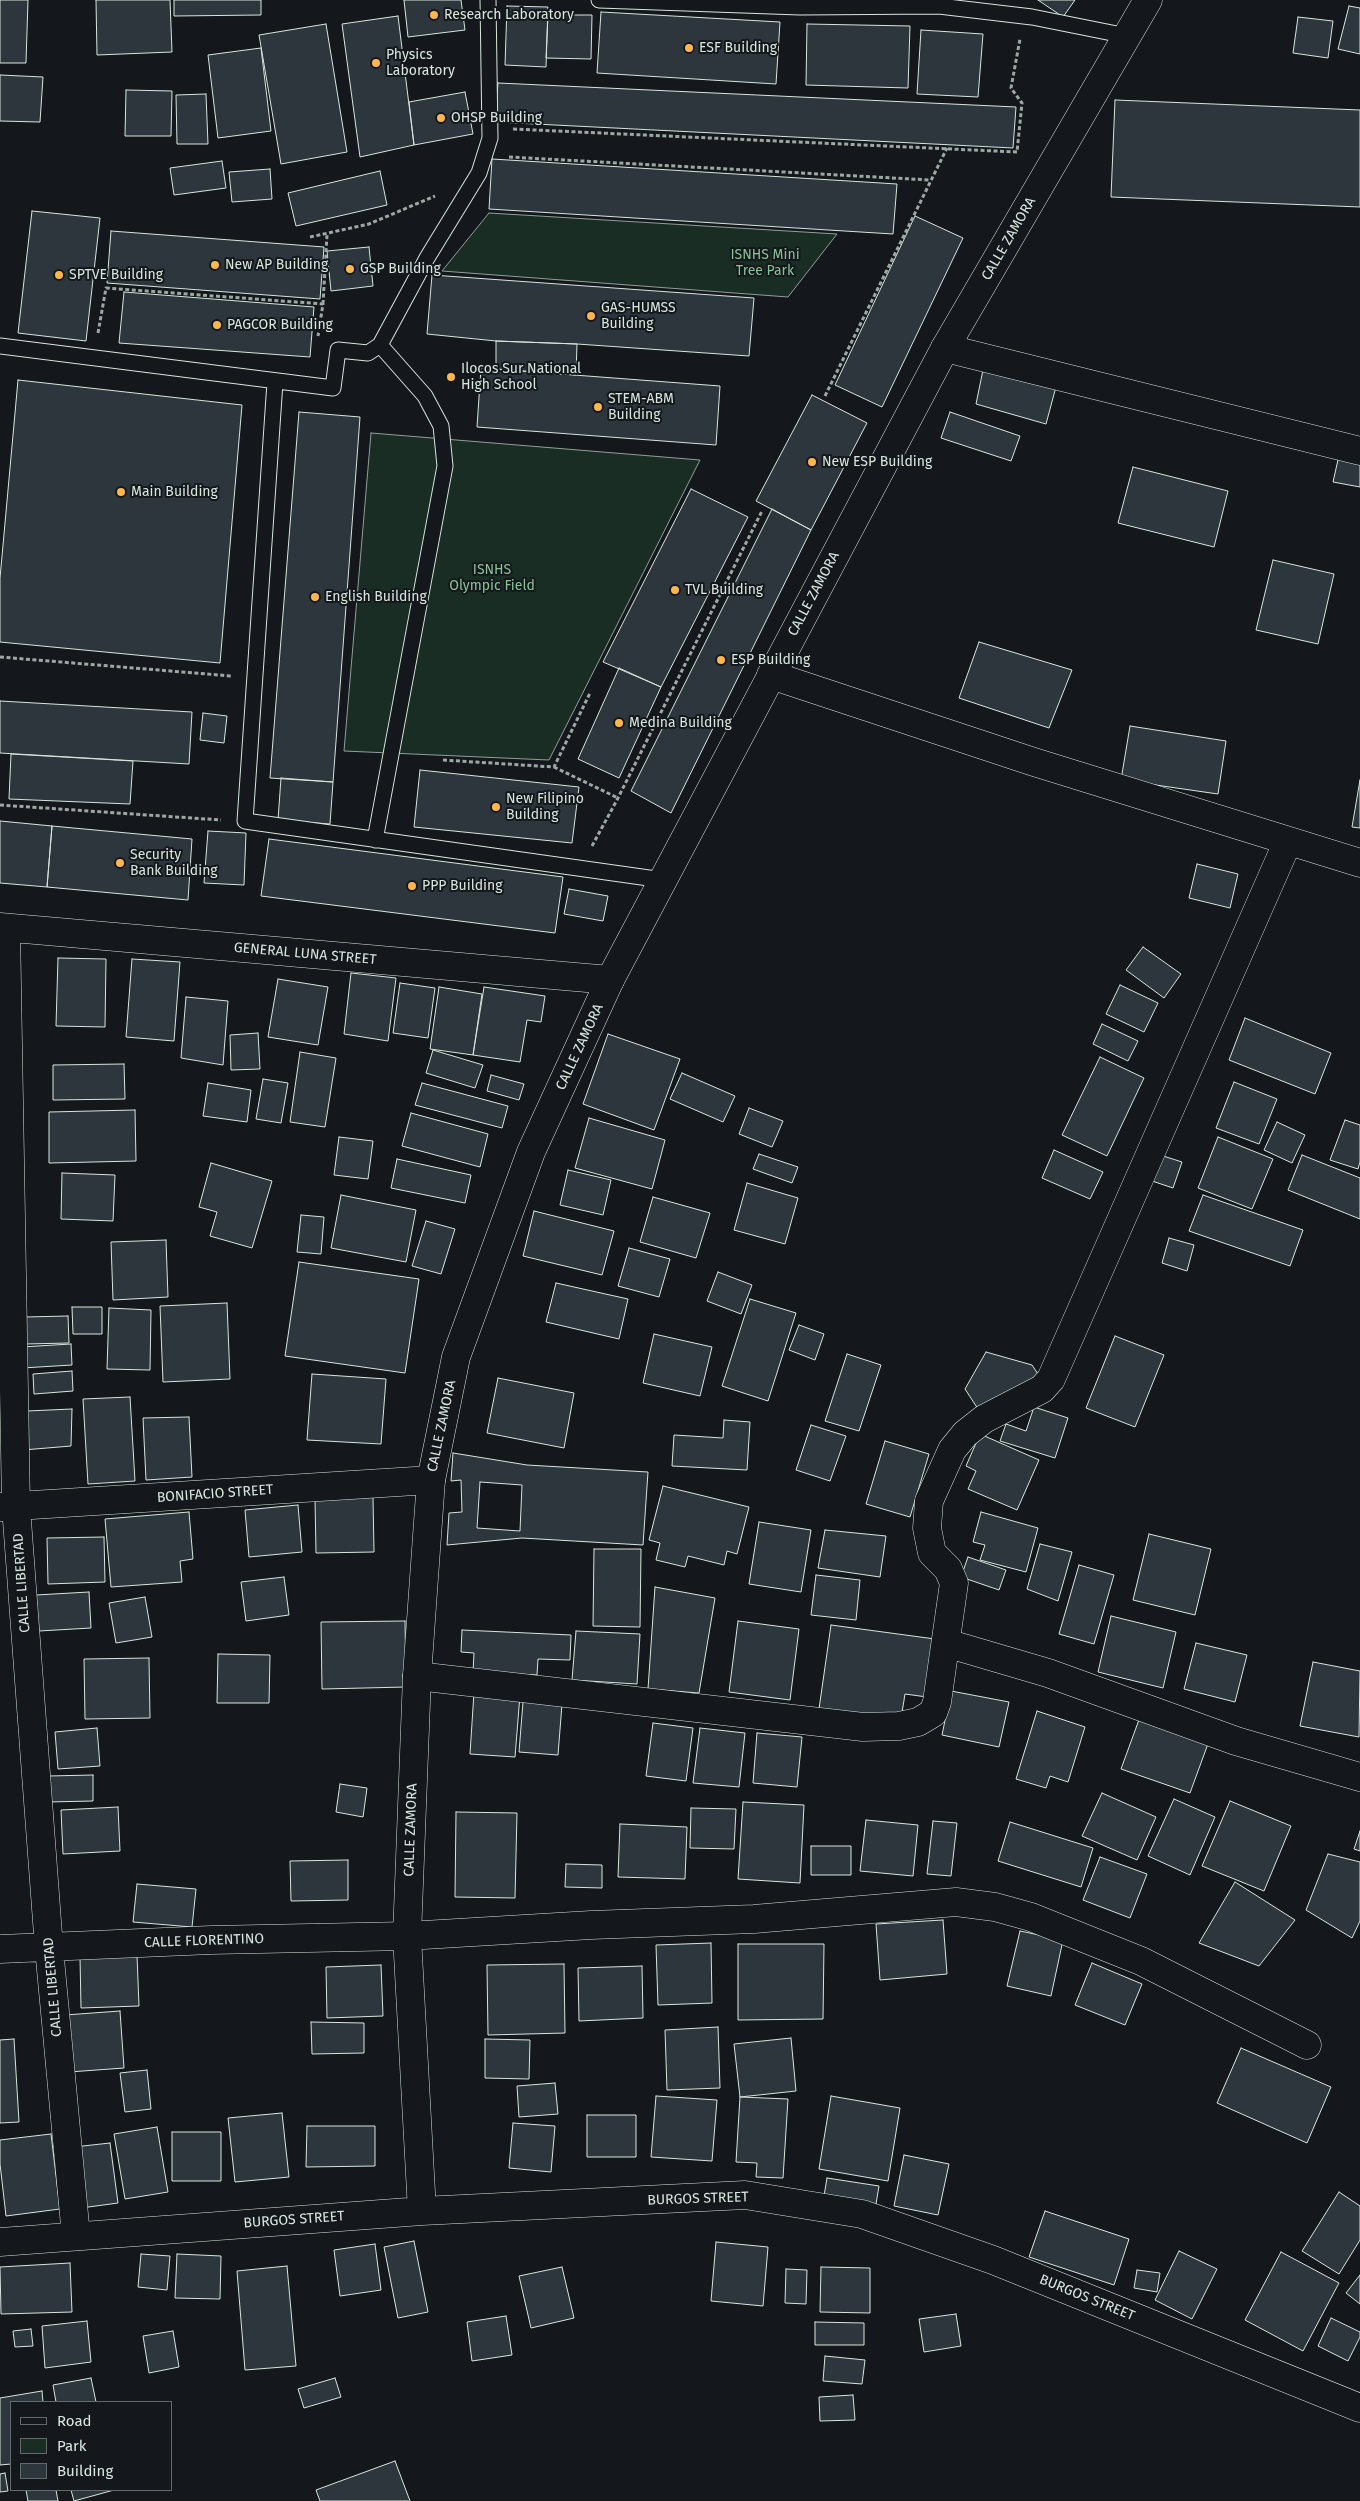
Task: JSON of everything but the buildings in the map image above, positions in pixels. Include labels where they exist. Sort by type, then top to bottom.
[{"type":"street","name":"CALLE ZAMORA","points":[[422,2211],[407,1936],[417,1676],[431,1480],[456,1358],[531,1152],[610,980],[945,348],[1148,0]]},
{"type":"street","points":[[945,348],[1360,451]]},
{"type":"street","points":[[771,675],[1025,759],[1360,863]]},
{"type":"street","points":[[417,1676],[802,1722],[863,1727],[899,1726],[918,1722],[933,1713],[937,1702],[954,1583],[948,1569],[932,1553],[927,1528],[929,1501],[952,1450],[965,1434],[984,1419],[1042,1389],[1051,1378],[1288,841]]},
{"type":"street","name":"GENERAL LUNA STREET","points":[[3,927],[610,980]]},
{"type":"street","name":"CALLE LIBERTAD","points":[[3,927],[8,1507],[76,2236]]},
{"type":"street","name":"BONIFACIO STREET","points":[[8,1507],[431,1480]]},
{"type":"street","points":[[946,1643],[1048,1673],[1236,1741],[1360,1777]]},
{"type":"street","name":"CALLE FLORENTINO","points":[[0,1949],[211,1940],[407,1936],[591,1925],[754,1919],[956,1902],[995,1906],[1031,1917],[1141,1961],[1307,2045]]},
{"type":"street","name":"BURGOS STREET","points":[[0,2242],[422,2211],[745,2195],[862,2214],[993,2260],[1360,2408]]},
{"type":"lane","points":[[0,346],[333,388],[338,350],[368,353],[380,345],[423,266],[475,180],[490,138],[488,0]]},
{"type":"lane","points":[[599,0],[800,7],[939,6],[1025,16],[1127,36]]},
{"type":"lane","points":[[375,840],[445,466],[441,426],[425,396],[380,345]]},
{"type":"lane","points":[[275,382],[244,821],[663,880]]},
{"type":"path","points":[[490,128],[1017,152],[1022,103],[1011,88],[1025,16]]},
{"type":"path","points":[[825,396],[946,148]]},
{"type":"path","points":[[484,155],[930,180]]},
{"type":"path","points":[[310,237],[369,224],[475,180]]},
{"type":"path","points":[[318,340],[323,304],[327,234]]},
{"type":"path","points":[[93,358],[106,288],[323,304]]},
{"type":"path","points":[[580,869],[618,798],[762,511]]},
{"type":"path","points":[[0,658],[254,677]]},
{"type":"path","points":[[554,767],[590,693]]},
{"type":"path","points":[[443,760],[554,767],[618,798]]},
{"type":"path","points":[[0,805],[244,821]]},
{"type":"green space","name":"ISNHS Mini Tree Park","points":[[489,213],[837,234],[788,297],[442,271]]},
{"type":"green space","name":"ISNHS Olympic Field","points":[[371,433],[700,460],[549,760],[344,751]]},
{"type":"place","name":"Research Laboratory","points":[[434,15]]},
{"type":"place","name":"ESF Building","points":[[689,48]]},
{"type":"place","name":"Physics Laboratory","points":[[376,63]]},
{"type":"place","name":"OHSP Building","points":[[441,118]]},
{"type":"place","name":"New AP Building","points":[[215,265]]},
{"type":"place","name":"GSP Building","points":[[350,269]]},
{"type":"place","name":"SPTVE Building","points":[[59,275]]},
{"type":"place","name":"GAS-HUMSS Building","points":[[591,316]]},
{"type":"place","name":"PAGCOR Building","points":[[217,325]]},
{"type":"place","name":"Ilocos Sur National High School","points":[[451,377]]},
{"type":"place","name":"STEM-ABM Building","points":[[598,407]]},
{"type":"place","name":"New ESP Building","points":[[812,462]]},
{"type":"place","name":"Main Building","points":[[121,492]]},
{"type":"place","name":"TVL Building","points":[[675,590]]},
{"type":"place","name":"English Building","points":[[315,597]]},
{"type":"place","name":"ESP Building","points":[[721,660]]},
{"type":"place","name":"Medina Building","points":[[619,723]]},
{"type":"place","name":"New Filipino Building","points":[[496,807]]},
{"type":"place","name":"Security Bank Building","points":[[120,863]]},
{"type":"place","name":"PPP Building","points":[[412,886]]}]
